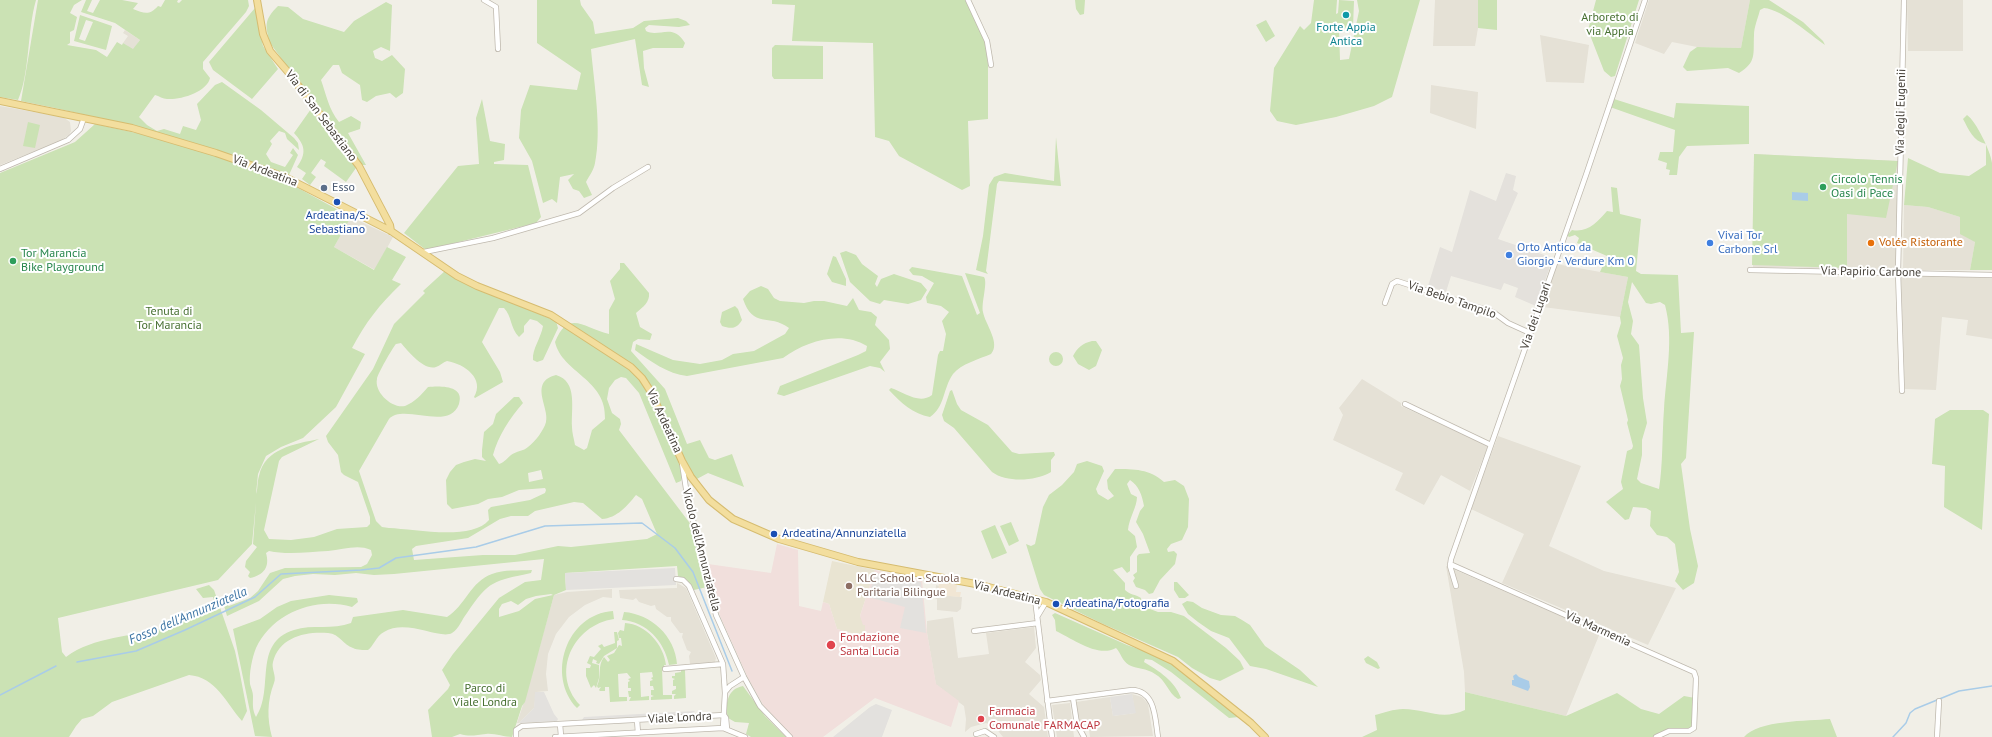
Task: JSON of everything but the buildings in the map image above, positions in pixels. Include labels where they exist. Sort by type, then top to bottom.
[{"type":"main road","name":"Via di San Sebastiano","points":[[257,0],[266,45],[359,166],[390,225],[391,231]]},
{"type":"main road","name":"Via Ardeatina","points":[[0,101],[132,128],[271,171],[391,231],[424,252],[457,276],[477,286],[551,315],[631,367],[642,378],[651,392],[682,461],[700,490],[726,514],[742,523],[780,539],[858,562],[981,585],[1046,602],[1167,657],[1251,723],[1265,737]]},
{"type":"street","points":[[484,0],[496,7],[498,49]]},
{"type":"street","points":[[968,0],[987,41],[991,65]]},
{"type":"street","name":"Via dei Lugari","points":[[1450,564],[1586,175],[1645,0]]},
{"type":"street","name":"Via degli Eugenii","points":[[1902,391],[1898,272],[1904,0]]},
{"type":"street","points":[[0,169],[68,140],[80,129],[84,118]]},
{"type":"street","points":[[424,252],[493,238],[579,213],[612,188],[648,167]]},
{"type":"street","name":"Via Papirio Carbone","points":[[1750,270],[1992,275]]},
{"type":"street","name":"Via Bebio Tampilo","points":[[1385,303],[1393,282],[1397,281],[1493,312],[1507,322],[1530,333]]},
{"type":"street","points":[[1404,404],[1491,445]]},
{"type":"street","name":"Vicolo dell'Annunziatella","points":[[682,461],[686,496],[713,606],[744,677],[754,696],[765,712],[790,737]]},
{"type":"street","points":[[1450,564],[1456,586]]},
{"type":"street","name":"Via Marmenia","points":[[1450,564],[1692,671],[1696,676],[1694,728],[1689,732],[1671,731],[1656,737]]},
{"type":"street","points":[[676,579],[683,580],[689,586],[723,664],[725,693],[724,715],[726,718],[725,729],[745,737]]},
{"type":"street","points":[[1035,599],[1052,737]]},
{"type":"street","points":[[1037,617],[1046,602]]},
{"type":"street","points":[[974,631],[1038,623]]},
{"type":"street","points":[[665,669],[723,664]]},
{"type":"street","points":[[725,693],[730,686],[744,677]]},
{"type":"street","points":[[1047,701],[1132,690],[1142,692],[1149,698],[1153,706],[1158,737]]},
{"type":"street","points":[[1072,698],[1076,724],[1084,737]]},
{"type":"street","points":[[1938,737],[1939,701]]},
{"type":"street","name":"Viale Londra","points":[[516,737],[515,731],[519,727],[724,715]]},
{"type":"street","name":"Viale Londra","points":[[637,720],[638,733]]},
{"type":"street","points":[[560,724],[561,736]]},
{"type":"street","name":"Viale Londra","points":[[555,737],[725,729]]},
{"type":"street","points":[[976,734],[985,731],[994,737]]},
{"type":"shaded area","points":[[1435,0],[1478,0],[1478,28],[1475,46],[1433,46]]},
{"type":"shaded area","points":[[1649,0],[1750,0],[1741,48],[1697,47],[1672,42],[1664,54],[1635,43]]},
{"type":"shaded area","points":[[1907,0],[1963,0],[1963,51],[1908,51]]},
{"type":"shaded area","points":[[125,30],[140,40],[133,50],[123,43],[128,36],[123,33]]},
{"type":"shaded area","points":[[1540,35],[1589,45],[1584,83],[1546,82]]},
{"type":"shaded area","points":[[1431,85],[1478,92],[1476,129],[1430,113]]},
{"type":"shaded area","points":[[0,106],[63,117],[70,122],[71,131],[69,135],[58,142],[0,165]]},
{"type":"shaded area","name":"Circolo Tennis Oasi di Pace","points":[[1754,154],[1898,161],[1896,269],[1753,267]]},
{"type":"shaded area","points":[[1506,173],[1516,176],[1513,190],[1518,193],[1498,239],[1553,258],[1536,306],[1515,297],[1518,288],[1504,283],[1501,290],[1451,276],[1446,292],[1428,286],[1440,247],[1452,252],[1470,190],[1496,201]]},
{"type":"shaded area","points":[[1904,205],[1928,207],[1960,217],[1975,242],[1970,270],[1903,270]]},
{"type":"shaded area","points":[[351,217],[393,237],[375,270],[334,247]]},
{"type":"shaded area","points":[[1556,264],[1628,277],[1620,317],[1543,307]]},
{"type":"shaded area","points":[[1901,275],[1992,278],[1992,339],[1966,335],[1968,320],[1942,317],[1936,390],[1905,389]]},
{"type":"shaded area","points":[[1362,379],[1401,403],[1401,406],[1488,446],[1470,491],[1441,475],[1424,505],[1395,490],[1403,473],[1333,440],[1343,415],[1339,408]]},
{"type":"shaded area","points":[[1498,436],[1581,466],[1549,546],[1604,571],[1676,588],[1648,645],[1502,583],[1524,534],[1471,509]]},
{"type":"shaded area","name":"Fondazione Santa Lucia","points":[[777,544],[798,550],[799,606],[821,611],[823,602],[829,604],[837,629],[865,637],[865,625],[863,625],[860,616],[875,570],[908,578],[922,579],[927,633],[936,684],[959,701],[951,727],[875,698],[823,737],[791,737],[766,710],[748,678],[720,616],[708,564],[771,573]]},
{"type":"shaded area","name":"KLC School - Scuola Paritaria Bilingue","points":[[832,561],[875,570],[860,616],[865,625],[866,637],[837,629],[829,604],[823,602]]},
{"type":"shaded area","points":[[1446,566],[1600,633],[1566,716],[1465,692],[1464,672]]},
{"type":"shaded area","points":[[675,568],[676,585],[566,590],[565,573]]},
{"type":"shaded area","points":[[876,573],[921,582],[926,633],[900,628],[905,607],[868,597]]},
{"type":"shaded area","points":[[939,582],[957,585],[956,592],[961,592],[960,597],[938,595]]},
{"type":"shaded area","points":[[677,583],[686,588],[716,658],[715,662],[690,664],[689,656],[691,652],[687,650],[682,637],[683,633],[680,633],[671,621],[671,617],[667,617],[656,609],[655,605],[651,606],[639,602],[636,598],[633,600],[620,598],[619,590],[677,588]]},
{"type":"shaded area","points":[[936,585],[939,586],[938,595],[962,597],[961,609],[957,612],[937,610],[937,599],[935,598]]},
{"type":"shaded area","points":[[612,589],[612,598],[603,597],[585,605],[569,617],[556,634],[548,654],[546,674],[548,691],[536,692],[534,708],[519,723],[517,723],[554,595],[567,592]]},
{"type":"shaded area","points":[[953,617],[958,658],[989,654],[986,633],[1034,627],[1036,648],[1025,662],[1040,675],[1041,680],[1029,694],[1044,707],[1048,737],[1003,737],[995,727],[986,723],[971,727],[965,732],[966,719],[964,706],[936,685],[927,633],[927,621]]},
{"type":"shaded area","points":[[535,692],[544,692],[554,714],[558,719],[557,721],[519,723],[534,708]]},
{"type":"shaded area","points":[[1132,694],[1142,697],[1148,704],[1153,736],[1090,737],[1088,722],[1079,723],[1076,702],[1110,697],[1113,716],[1135,713]]},
{"type":"shaded area","points":[[1132,694],[1136,713],[1113,716],[1110,697]]},
{"type":"shaded area","points":[[1070,703],[1074,737],[1057,737],[1052,705]]},
{"type":"shaded area","points":[[876,704],[892,710],[882,737],[833,737],[870,707]]},
{"type":"shaded area","points":[[695,711],[692,714],[582,720],[584,717]]},
{"type":"green space","points":[[0,0],[36,0],[31,25],[25,77],[18,100],[0,97]]},
{"type":"green space","points":[[38,0],[82,0],[74,5],[70,13],[77,17],[74,30],[70,32],[70,43],[67,45],[96,50],[107,57],[117,42],[122,45],[123,43],[133,49],[140,40],[115,23],[81,12],[86,0],[92,0],[87,11],[93,13],[100,0],[122,0],[138,3],[133,9],[147,13],[158,6],[161,7],[165,0],[178,0],[177,2],[179,3],[182,0],[248,0],[249,6],[246,12],[203,62],[203,69],[210,78],[208,83],[199,91],[179,98],[166,99],[155,95],[139,117],[147,125],[157,131],[164,129],[180,134],[183,126],[196,130],[201,120],[197,104],[215,85],[222,82],[261,110],[298,143],[299,150],[287,139],[285,133],[279,131],[270,141],[272,144],[266,154],[271,162],[285,167],[293,155],[290,153],[293,148],[298,155],[289,175],[156,133],[21,101]]},
{"type":"green space","points":[[537,0],[580,0],[581,5],[593,22],[595,34],[633,28],[644,21],[678,18],[686,21],[690,25],[679,27],[649,25],[645,28],[646,31],[651,33],[676,33],[685,43],[683,48],[653,48],[643,51],[644,68],[649,87],[642,85],[635,39],[591,49],[598,121],[597,150],[594,166],[593,171],[586,182],[592,195],[584,198],[579,191],[573,189],[568,180],[574,174],[560,177],[557,203],[552,199],[543,203],[532,161],[519,138],[521,110],[530,85],[577,90],[581,73],[537,43]]},
{"type":"green space","points":[[772,0],[966,0],[985,41],[988,64],[988,119],[968,121],[970,186],[962,190],[899,156],[889,141],[875,137],[873,43],[792,41],[795,5],[772,4]]},
{"type":"green space","points":[[1075,0],[1085,0],[1084,14],[1080,15],[1076,9]]},
{"type":"green space","points":[[1314,0],[1337,0],[1336,14],[1338,13],[1339,0],[1354,1],[1353,28],[1339,29],[1340,60],[1349,59],[1359,11],[1357,0],[1420,0],[1392,97],[1374,106],[1336,117],[1296,125],[1277,121],[1270,111],[1274,68],[1300,26],[1304,30],[1311,23]]},
{"type":"green space","points":[[1478,0],[1497,0],[1497,30],[1478,28]]},
{"type":"green space","name":"Arboreto di via Appia","points":[[1596,0],[1639,0],[1615,76],[1611,77],[1604,71],[1588,30]]},
{"type":"green space","points":[[1750,0],[1769,0],[1803,22],[1823,41],[1825,45],[1796,23],[1779,13],[1764,8],[1760,10],[1755,26],[1753,57],[1745,69],[1739,73],[1728,68],[1687,71],[1683,67],[1690,52],[1697,47],[1741,48]]},
{"type":"green space","points":[[386,2],[392,5],[390,51],[381,47],[373,51],[375,58],[382,61],[392,55],[405,69],[403,93],[396,98],[390,93],[376,96],[367,102],[362,100],[360,85],[342,73],[339,65],[333,65],[321,80],[330,107],[339,122],[351,116],[361,122],[360,129],[348,133],[366,165],[359,165],[270,43],[267,32],[267,23],[270,15],[278,6],[288,7],[303,19],[344,32],[354,21]]},
{"type":"green space","points":[[255,8],[263,46],[278,69],[252,99],[213,70],[209,62]]},
{"type":"green space","points":[[80,15],[112,26],[106,50],[74,41]],"holes":[[[86,20],[93,22],[85,41],[79,39]]]},
{"type":"green space","points":[[1266,20],[1275,36],[1266,42],[1256,25]]},
{"type":"green space","points":[[775,45],[823,46],[823,79],[774,79],[772,76],[772,48]]},
{"type":"green space","points":[[482,99],[490,141],[505,144],[504,160],[494,162],[494,164],[528,165],[541,217],[536,223],[426,250],[404,233],[458,166],[479,164],[476,118]]},
{"type":"green space","points":[[1614,99],[1674,118],[1676,103],[1749,106],[1749,144],[1687,146],[1679,157],[1677,175],[1669,175],[1670,170],[1666,169],[1667,163],[1658,160],[1660,152],[1673,152],[1675,130],[1610,107]]},
{"type":"green space","points":[[311,109],[338,149],[342,147],[356,168],[346,182],[324,166],[326,162],[321,159],[311,173],[316,177],[310,185],[302,179],[306,173],[297,167],[302,157],[303,149],[301,141],[294,133]]},
{"type":"green space","points":[[1967,115],[1975,123],[1986,144],[1975,138],[1969,131],[1963,119]]},
{"type":"green space","points":[[28,122],[40,125],[35,148],[23,146]]},
{"type":"green space","name":"Tenuta di Tor Marancia","points":[[95,124],[150,136],[229,160],[278,177],[351,217],[334,247],[374,270],[387,247],[406,257],[392,280],[401,284],[374,314],[362,330],[352,348],[365,354],[336,407],[303,438],[281,447],[266,456],[258,474],[256,494],[262,467],[274,453],[300,443],[319,439],[282,457],[279,461],[264,530],[269,539],[291,540],[314,537],[337,529],[367,527],[370,524],[370,517],[358,482],[341,472],[338,455],[328,442],[326,436],[373,369],[394,324],[425,293],[423,291],[446,270],[477,289],[556,321],[558,328],[543,360],[537,362],[533,360],[533,356],[543,326],[537,321],[530,319],[524,326],[524,332],[519,337],[514,330],[507,311],[504,308],[499,308],[482,342],[500,372],[503,382],[475,398],[477,384],[475,378],[466,369],[460,365],[447,361],[436,367],[426,366],[417,360],[401,343],[396,344],[385,361],[377,379],[378,389],[385,398],[395,405],[405,406],[415,400],[428,387],[445,387],[455,390],[460,398],[459,404],[454,412],[446,416],[436,417],[405,414],[396,415],[389,419],[359,471],[376,521],[382,527],[389,528],[442,532],[470,530],[481,526],[489,520],[488,510],[491,507],[530,500],[545,493],[545,488],[519,490],[502,497],[488,499],[478,504],[452,509],[447,504],[446,480],[456,465],[475,459],[486,461],[482,457],[484,432],[493,424],[496,414],[514,397],[519,397],[523,403],[505,428],[493,455],[499,464],[513,454],[531,445],[541,432],[546,422],[542,396],[543,383],[548,378],[556,375],[563,378],[568,383],[572,396],[572,429],[575,445],[584,450],[587,448],[592,430],[605,419],[604,405],[599,394],[592,385],[559,353],[555,342],[560,332],[571,323],[578,323],[609,334],[609,310],[615,299],[610,281],[620,269],[620,263],[624,263],[649,293],[647,302],[636,313],[640,327],[652,334],[650,340],[638,339],[633,342],[631,351],[665,389],[687,444],[700,440],[709,458],[715,460],[732,454],[744,487],[708,473],[695,480],[685,465],[681,481],[676,483],[639,393],[626,378],[621,377],[615,380],[609,388],[607,399],[612,413],[620,419],[621,424],[619,430],[692,526],[707,587],[694,590],[687,580],[678,576],[677,566],[565,573],[566,590],[554,595],[525,702],[522,706],[512,737],[489,734],[470,736],[460,734],[452,737],[432,737],[428,710],[450,685],[442,670],[453,654],[499,598],[525,582],[541,580],[544,559],[394,574],[374,575],[356,573],[295,576],[283,579],[259,601],[227,616],[223,602],[229,606],[250,598],[258,591],[270,573],[285,568],[361,567],[367,564],[372,555],[371,550],[360,547],[298,553],[269,551],[266,553],[267,562],[265,570],[259,575],[250,578],[248,576],[250,572],[245,567],[246,561],[257,547],[253,544],[256,502],[252,544],[218,580],[58,618],[62,652],[66,657],[77,650],[101,641],[164,628],[177,622],[217,610],[213,597],[203,598],[196,589],[209,585],[214,590],[235,651],[247,711],[242,721],[220,692],[206,680],[189,675],[112,702],[93,716],[82,719],[69,737],[0,737],[0,173],[75,142]],"holes":[[[541,470],[543,479],[529,482],[528,473]],[[636,495],[642,499],[657,534],[647,539],[571,547],[558,546],[515,555],[483,555],[414,560],[412,549],[416,546],[468,538],[500,519],[511,516],[528,516],[535,511],[574,502],[583,503],[602,519],[617,514]],[[553,595],[535,599],[519,611],[499,617],[499,609],[502,604],[511,601],[518,605],[526,599],[536,596]]]},
{"type":"green space","points":[[1056,137],[1061,186],[999,181],[997,184],[986,271],[988,274],[976,270],[983,236],[989,185],[994,177],[1005,173],[1054,181]]},
{"type":"green space","points":[[1986,145],[1992,163],[1992,270],[1970,270],[1975,242],[1960,234],[1960,217],[1928,207],[1904,205],[1908,158],[1940,173],[1969,176],[1986,165]]},
{"type":"green space","name":"Circolo Tennis Oasi di Pace","points":[[1754,154],[1898,161],[1886,218],[1847,214],[1847,268],[1752,265]]},
{"type":"green space","points":[[1611,187],[1617,188],[1620,214],[1641,219],[1636,271],[1641,274],[1678,275],[1681,333],[1694,332],[1686,458],[1681,464],[1690,529],[1698,566],[1694,583],[1683,590],[1675,581],[1679,572],[1675,544],[1667,537],[1657,535],[1650,526],[1651,511],[1646,508],[1633,507],[1629,519],[1625,520],[1606,502],[1623,489],[1621,482],[1627,451],[1632,449],[1633,446],[1620,386],[1622,379],[1621,365],[1623,358],[1617,336],[1621,323],[1620,317],[1628,277],[1600,272],[1607,256],[1577,243],[1579,238],[1575,235],[1569,237],[1567,235],[1572,230],[1583,230],[1592,226],[1607,211],[1613,212]],"holes":[[[1632,282],[1646,303],[1651,304],[1660,302],[1665,305],[1669,331],[1669,357],[1659,489],[1641,483],[1637,479],[1642,455],[1642,440],[1647,423],[1643,398],[1639,345],[1631,334],[1633,321],[1628,302]]]},
{"type":"green space","points":[[846,251],[856,255],[862,264],[878,276],[875,284],[877,287],[881,279],[894,274],[921,283],[927,290],[921,300],[908,304],[884,300],[880,304],[870,301],[850,282],[840,253]]},
{"type":"green space","points":[[833,256],[836,257],[846,279],[846,286],[832,282],[827,274]]},
{"type":"green space","points":[[912,267],[962,276],[977,315],[980,313],[965,273],[984,277],[983,312],[992,333],[994,344],[994,350],[991,354],[956,370],[947,385],[939,408],[930,417],[913,411],[889,390],[891,388],[912,397],[922,399],[932,395],[938,355],[940,351],[943,351],[946,334],[942,321],[949,312],[941,306],[927,303],[926,297],[934,283],[922,276],[913,275],[909,270]]},
{"type":"green space","points":[[761,286],[768,289],[774,298],[780,301],[804,303],[824,301],[847,306],[853,298],[859,310],[871,312],[877,317],[875,325],[889,340],[890,349],[880,362],[885,372],[880,368],[870,366],[784,396],[777,394],[780,386],[858,355],[866,351],[867,346],[857,341],[835,338],[802,347],[783,358],[687,376],[666,370],[635,350],[636,344],[673,360],[700,364],[722,360],[733,354],[754,351],[785,334],[789,328],[775,321],[757,317],[747,308],[743,299],[750,291]]},
{"type":"green space","points":[[735,306],[738,309],[742,320],[734,328],[722,326],[720,322],[722,312]]},
{"type":"green space","points":[[1092,341],[1096,341],[1102,350],[1096,366],[1089,370],[1078,364],[1073,356],[1081,346]]},
{"type":"green space","points":[[1053,352],[1059,352],[1063,356],[1063,362],[1059,366],[1053,366],[1049,362],[1049,356]]},
{"type":"green space","points":[[952,390],[961,410],[988,425],[1012,452],[1019,454],[1054,452],[1055,455],[1051,460],[1051,472],[1038,477],[1022,480],[1005,478],[992,472],[954,428],[944,421],[942,415],[950,391]]},
{"type":"green space","points":[[1950,410],[1983,410],[1989,414],[1982,530],[1944,507],[1945,466],[1932,464],[1935,419]]},
{"type":"green space","points":[[1087,461],[1102,466],[1104,471],[1096,489],[1098,494],[1108,500],[1114,496],[1108,489],[1107,480],[1115,469],[1129,469],[1147,472],[1153,474],[1164,482],[1175,480],[1184,486],[1189,499],[1188,527],[1182,540],[1171,544],[1167,549],[1168,552],[1174,551],[1177,554],[1175,564],[1160,580],[1153,593],[1149,594],[1145,590],[1136,587],[1133,581],[1135,578],[1133,575],[1137,572],[1137,556],[1139,554],[1150,553],[1143,534],[1136,522],[1140,511],[1144,506],[1142,498],[1138,488],[1130,480],[1127,484],[1131,494],[1137,497],[1128,530],[1135,536],[1137,547],[1130,557],[1130,571],[1127,573],[1122,567],[1113,570],[1125,583],[1125,590],[1141,598],[1142,606],[1158,612],[1171,612],[1184,616],[1226,648],[1240,661],[1244,669],[1220,681],[1210,678],[1192,668],[1178,657],[1101,623],[1044,595],[1040,589],[1026,544],[1031,546],[1035,544],[1043,507],[1049,495],[1062,485],[1074,472],[1077,464]]},
{"type":"green space","points":[[1011,522],[1019,541],[1009,546],[1000,526]]},
{"type":"green space","points":[[995,525],[1007,553],[992,559],[981,531]]},
{"type":"green space","points":[[532,570],[531,573],[500,580],[487,588],[465,615],[459,626],[452,633],[439,634],[412,628],[393,628],[381,634],[368,650],[350,647],[336,635],[328,633],[311,633],[294,637],[287,641],[276,653],[273,662],[275,681],[270,696],[268,710],[272,737],[255,736],[233,629],[260,619],[277,607],[291,601],[329,595],[357,598],[358,602],[352,607],[338,604],[324,604],[296,610],[273,625],[263,636],[256,648],[250,675],[250,684],[253,694],[253,709],[256,717],[261,706],[264,693],[266,668],[269,656],[273,645],[281,636],[301,628],[344,625],[351,623],[353,617],[403,610],[447,617],[459,607],[473,588],[485,577],[501,571]]},
{"type":"green space","points":[[1174,582],[1177,582],[1189,595],[1185,598],[1179,598],[1174,590]]},
{"type":"green space","points":[[1187,601],[1193,602],[1202,608],[1221,615],[1235,616],[1250,625],[1265,646],[1300,670],[1318,687],[1266,669],[1250,666],[1229,638],[1211,631],[1188,614],[1182,604]]},
{"type":"green space","points":[[613,611],[614,619],[600,623],[587,630],[577,640],[570,652],[567,665],[567,679],[571,692],[580,705],[577,708],[568,695],[563,680],[562,664],[566,649],[573,635],[583,623],[597,615]]},
{"type":"green space","points":[[624,612],[643,617],[660,628],[672,644],[677,664],[669,665],[667,656],[659,641],[647,629],[639,624],[622,620]]},
{"type":"green space","points":[[1055,613],[1127,645],[1158,656],[1174,665],[1239,717],[1229,718],[1171,672],[1152,660],[1145,659],[1144,662],[1161,673],[1171,682],[1175,686],[1181,698],[1178,699],[1155,674],[1127,663],[1116,648],[1101,651],[1078,643],[1056,631],[1055,620],[1052,615]]},
{"type":"green space","points":[[625,623],[633,624],[647,631],[658,643],[665,657],[666,665],[664,665],[665,669],[662,669],[663,695],[672,695],[672,699],[651,700],[651,697],[654,696],[651,695],[651,690],[654,690],[653,686],[650,686],[650,681],[653,680],[651,678],[653,677],[652,672],[640,673],[641,697],[649,696],[649,700],[629,701],[631,697],[629,697],[628,691],[631,691],[631,688],[628,688],[628,682],[630,681],[628,679],[631,678],[627,673],[618,674],[619,697],[627,697],[627,701],[610,702],[609,687],[605,687],[605,691],[599,690],[601,687],[598,688],[597,686],[602,660],[604,657],[608,662],[610,660],[607,656],[614,653],[619,645],[622,646],[621,638],[619,638],[618,633],[620,630],[624,631]]},
{"type":"green space","points":[[614,632],[617,632],[619,640],[617,641],[617,648],[604,656],[599,664],[593,659],[592,663],[599,665],[599,678],[596,688],[594,685],[591,688],[586,676],[586,668],[590,668],[591,665],[587,663],[590,656],[594,657],[601,649],[598,646],[602,644],[604,647],[615,643]]},
{"type":"green space","points":[[1368,656],[1377,662],[1380,668],[1378,669],[1366,663],[1364,659]]},
{"type":"green space","points":[[681,670],[685,670],[686,698],[674,699],[676,694],[672,694],[672,691],[676,689],[676,686],[673,686],[673,680],[675,679],[672,678],[672,676],[675,676],[675,673],[681,672]]},
{"type":"green space","points":[[743,686],[765,716],[786,737],[751,737],[746,734],[749,723],[735,722],[728,718],[728,698],[733,690]]},
{"type":"green space","points":[[1465,692],[1566,716],[1617,693],[1641,709],[1659,714],[1684,696],[1695,698],[1694,728],[1673,730],[1659,737],[1362,737],[1377,730],[1375,715],[1389,711],[1411,709],[1441,715],[1465,710]]},
{"type":"green space","points":[[1830,719],[1837,737],[1744,737],[1751,731],[1772,724]]},
{"type":"water","points":[[1792,192],[1808,193],[1808,201],[1792,200]]},
{"type":"water","points":[[1516,674],[1519,677],[1529,681],[1530,687],[1528,691],[1512,685],[1512,680],[1514,680],[1513,676]]},
{"type":"waterway","name":"Fosso dell'Annunziatella","points":[[77,662],[136,651],[185,630],[255,597],[281,574],[379,568],[396,558],[476,547],[545,526],[642,523],[675,548],[693,572],[732,671]]},
{"type":"waterway","name":"Fosso dell'Annunziatella","points":[[0,695],[56,666]]},
{"type":"waterway","points":[[1893,737],[1906,723],[1910,713],[1915,709],[1959,691],[1992,686]]},
{"type":"place","name":"Forte Appia Antica","points":[[1346,15]]},
{"type":"place","name":"Circolo Tennis Oasi di Pace","points":[[1823,187]]},
{"type":"place","name":"Esso","points":[[324,188]]},
{"type":"place","name":"Ardeatina/S. Sebastiano","points":[[337,202]]},
{"type":"place","name":"Vivai Tor Carbone Srl","points":[[1710,243]]},
{"type":"place","name":"Volée Ristorante","points":[[1871,243]]},
{"type":"place","name":"Orto Antico da Giorgio - Verdure Km 0","points":[[1509,255]]},
{"type":"place","name":"Tor Marancia Bike Playground","points":[[13,261]]},
{"type":"place","name":"Ardeatina/Annunziatella","points":[[774,534]]},
{"type":"place","name":"KLC School - Scuola Paritaria Bilingue","points":[[849,586]]},
{"type":"place","name":"Ardeatina/Fotografia","points":[[1056,604]]},
{"type":"place","name":"Fondazione Santa Lucia","points":[[831,645]]},
{"type":"place","name":"Farmacia Comunale FARMACAP","points":[[981,719]]},
{"type":"park label","name":"Parco di Viale Londra","points":[[485,696]]}]
